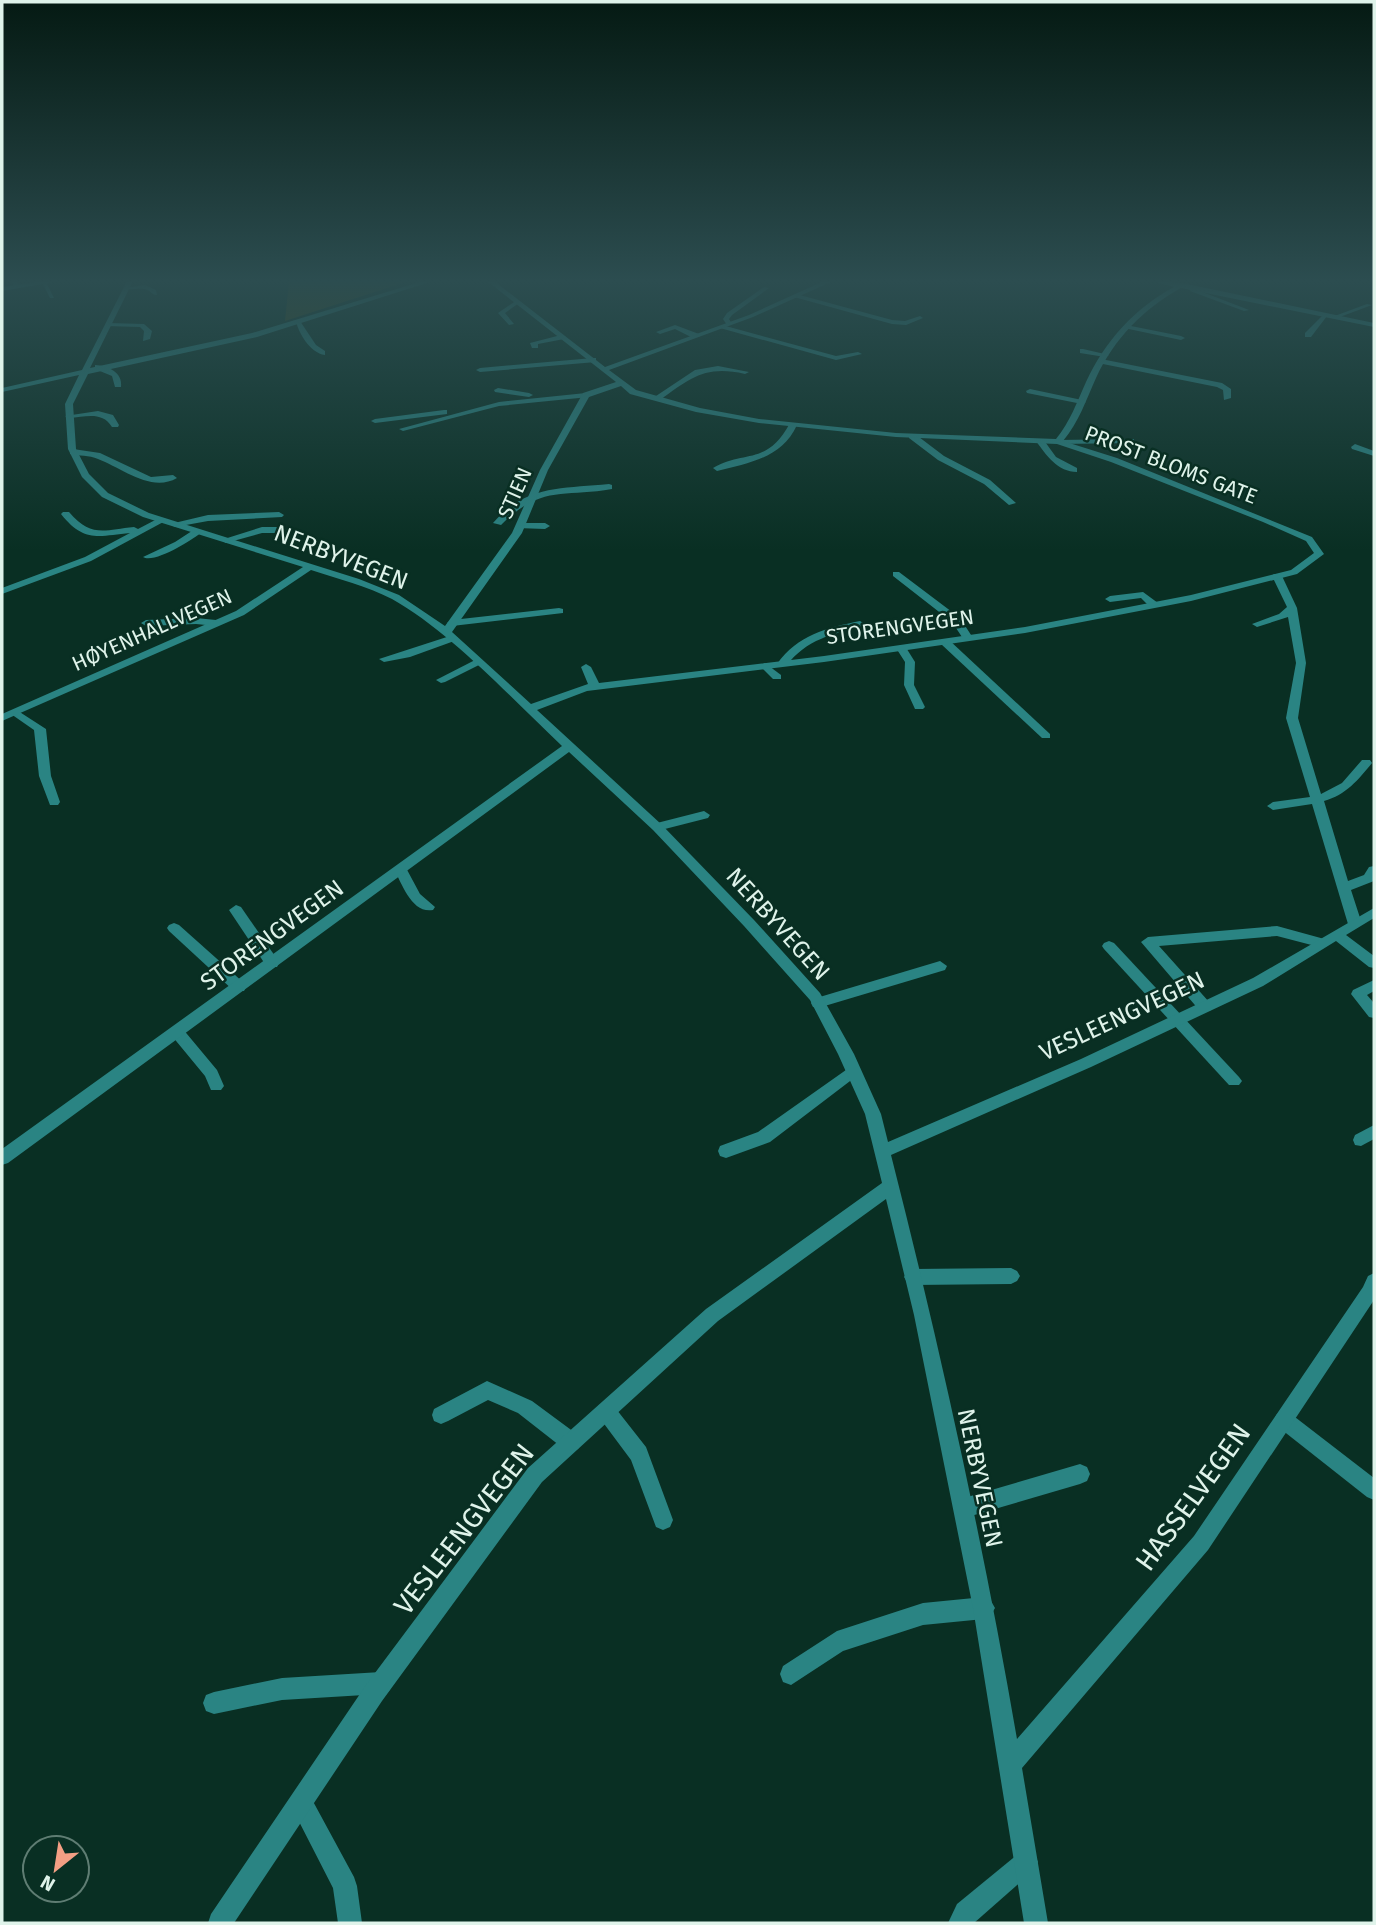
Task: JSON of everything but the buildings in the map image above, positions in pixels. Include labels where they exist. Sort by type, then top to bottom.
[{"type":"street","points":[[2,390],[84,371]]},
{"type":"street","name":"NERBYVEGEN","points":[[91,371],[69,404],[69,416],[74,452],[85,475],[105,495],[168,522],[311,566],[394,597],[450,631],[477,662],[657,827],[749,923],[818,1003],[873,1114],[892,1185],[984,1608],[1036,1923]]},
{"type":"street","points":[[104,371],[112,372],[118,378],[118,385]]},
{"type":"street","name":"PROST BLOMS GATE","points":[[607,371],[633,392],[699,410],[793,425],[912,436],[1058,442],[1114,460],[1309,539],[1319,554],[1294,572],[1277,576]]},
{"type":"street","points":[[657,398],[700,371]]},
{"type":"street","points":[[740,371],[745,372]]},
{"type":"street","points":[[1058,442],[1072,426],[1097,371]]},
{"type":"street","points":[[1158,371],[1219,385],[1227,389],[1227,398]]},
{"type":"street","points":[[375,421],[586,394],[622,383]]},
{"type":"street","points":[[498,390],[541,398]]},
{"type":"street","points":[[1030,391],[1082,402]]},
{"type":"street","name":"STIEN","points":[[450,631],[520,526],[544,470],[586,394]]},
{"type":"street","points":[[403,429],[477,409]]},
{"type":"street","points":[[69,416],[98,413],[110,417],[115,425]]},
{"type":"street","points":[[717,468],[758,458],[777,447],[790,435],[793,425]]},
{"type":"street","points":[[912,436],[941,457],[987,482],[1012,503]]},
{"type":"street","points":[[1040,441],[1053,459],[1074,470]]},
{"type":"street","points":[[1058,442],[1131,442]]},
{"type":"street","points":[[1355,447],[1374,454]]},
{"type":"street","points":[[74,452],[97,455],[150,480],[173,478]]},
{"type":"street","points":[[498,523],[509,510],[533,494],[552,490],[609,487]]},
{"type":"street","points":[[66,514],[75,526],[86,534],[143,530]]},
{"type":"street","points":[[2,591],[88,559],[143,530],[168,522],[208,517],[279,515]]},
{"type":"street","points":[[520,526],[545,526]]},
{"type":"street","points":[[226,540],[262,530],[282,530]]},
{"type":"street","points":[[148,557],[178,544],[198,531]]},
{"type":"street","name":"HØYENHALLVEGEN","points":[[2,718],[240,613],[311,566]]},
{"type":"street","points":[[896,574],[956,620],[968,638]]},
{"type":"street","points":[[1277,576],[1292,608],[1301,663],[1292,718],[1355,924]]},
{"type":"street","name":"STORENGVEGEN","points":[[528,709],[595,687],[945,642],[1154,605],[1277,576]]},
{"type":"street","points":[[1110,599],[1143,595],[1154,605]]},
{"type":"street","points":[[1257,624],[1283,616],[1292,608]]},
{"type":"street","points":[[384,659],[450,631],[559,611]]},
{"type":"street","points":[[146,623],[196,621],[216,624]]},
{"type":"street","points":[[782,664],[794,647],[821,632],[860,624]]},
{"type":"street","points":[[945,642],[1046,736]]},
{"type":"street","points":[[901,648],[910,662],[909,685],[919,707]]},
{"type":"street","points":[[441,680],[477,662]]},
{"type":"street","points":[[765,666],[777,677]]},
{"type":"street","points":[[586,667],[595,687]]},
{"type":"street","points":[[15,712],[40,729],[45,776],[54,802]]},
{"type":"street","name":"STORENGVEGEN","points":[[2,1158],[568,747]]},
{"type":"street","points":[[1273,806],[1317,802],[1344,788],[1366,763]]},
{"type":"street","points":[[657,827],[704,815]]},
{"type":"street","points":[[400,869],[415,897],[428,907]]},
{"type":"street","points":[[1344,888],[1369,878],[1374,870]]},
{"type":"street","points":[[236,910],[272,963]]},
{"type":"street","name":"VESLEENGVEGEN","points":[[883,1151],[1086,1063],[1258,982],[1374,912]]},
{"type":"street","points":[[174,928],[239,988]]},
{"type":"street","points":[[1205,1007],[1148,942],[1277,931],[1323,943]]},
{"type":"street","points":[[1337,935],[1374,963]]},
{"type":"street","points":[[1109,946],[1234,1081]]},
{"type":"street","points":[[818,1003],[940,966]]},
{"type":"street","points":[[1374,985],[1358,994],[1374,1013]]},
{"type":"street","points":[[177,1032],[212,1074],[216,1086]]},
{"type":"street","points":[[726,1151],[764,1137],[853,1071]]},
{"type":"street","name":"VESLEENGVEGEN","points":[[220,1923],[381,1683],[535,1475],[712,1315],[892,1185]]},
{"type":"street","points":[[913,1277],[1011,1276]]},
{"type":"street","name":"HASSELVEGEN","points":[[1010,1764],[1201,1543],[1371,1290],[1374,1280]]},
{"type":"street","points":[[441,1415],[487,1390],[525,1407],[571,1442]]},
{"type":"street","points":[[606,1411],[639,1454],[663,1520]]},
{"type":"street","points":[[1284,1420],[1374,1490]]},
{"type":"street","points":[[964,1508],[991,1503],[1029,1488],[1080,1474]]},
{"type":"street","points":[[791,1674],[837,1642],[923,1615],[984,1608]]},
{"type":"street","points":[[214,1703],[282,1689],[381,1683]]},
{"type":"street","points":[[301,1802],[345,1886],[350,1923]]},
{"type":"street","points":[[960,1923],[966,1913],[1026,1861]]}]
